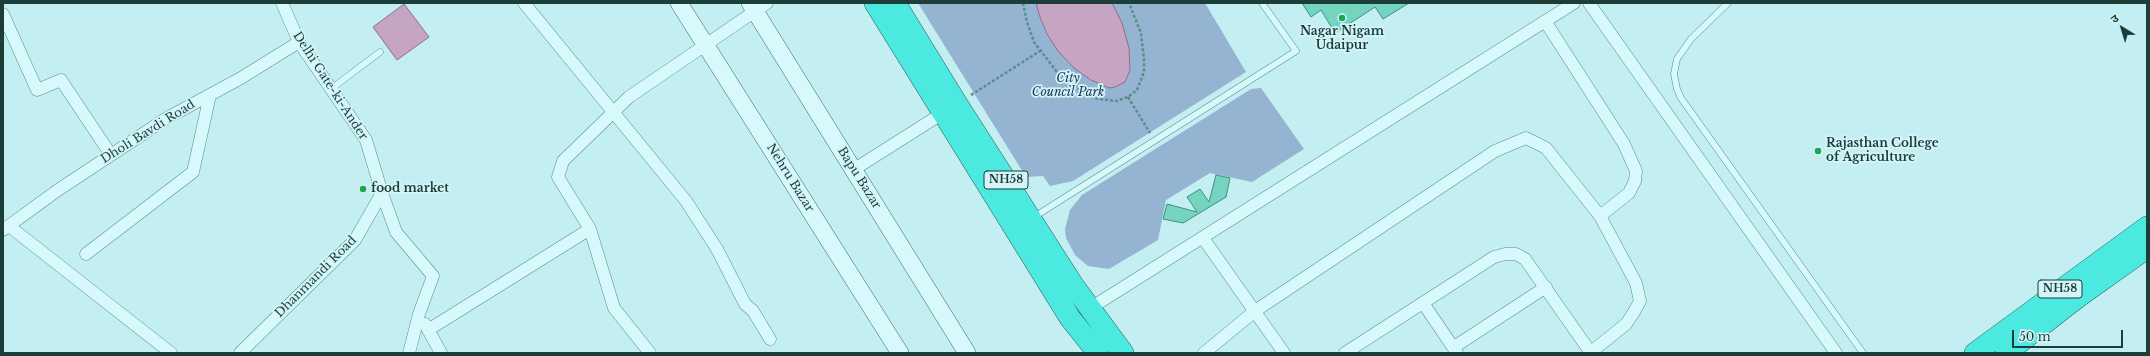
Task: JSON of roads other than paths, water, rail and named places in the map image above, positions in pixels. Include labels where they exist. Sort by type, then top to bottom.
[{"type":"highway","name":"NH58","points":[[875,3],[1031,219],[1089,309],[1123,353]]},
{"type":"highway","name":"NH58","points":[[895,3],[950,108],[1070,318],[1098,353]]},
{"type":"highway","name":"NH58","points":[[1975,353],[2147,227]]},
{"type":"highway","name":"NH58","points":[[2006,353],[2078,297],[2147,248]]},
{"type":"street","name":"Delhi Gate-ki-Ander","points":[[282,3],[299,42],[366,140],[396,232],[433,276],[419,314]]},
{"type":"street","points":[[524,3],[614,111],[686,201],[717,249],[745,304],[753,311],[770,339]]},
{"type":"street","name":"Nehru Bazar","points":[[679,3],[900,353]]},
{"type":"street","points":[[1089,309],[1574,3]]},
{"type":"street","points":[[1589,3],[1836,353]]},
{"type":"street","points":[[650,353],[614,308],[590,229],[558,177],[563,161],[629,97],[758,6]]},
{"type":"street","name":"Bapu Bazar","points":[[758,6],[853,170],[967,353]]},
{"type":"street","points":[[3,14],[37,90],[61,80],[110,156]]},
{"type":"street","points":[[1545,21],[1624,144],[1636,171],[1635,181],[1629,193],[1600,216]]},
{"type":"street","name":"Dholi Bavdi Road","points":[[6,228],[167,118],[299,42]]},
{"type":"street","points":[[86,254],[193,172],[210,94]]},
{"type":"street","points":[[853,170],[950,108]]},
{"type":"street","points":[[1204,353],[1254,311],[1494,151],[1526,138],[1546,148],[1600,216],[1636,283],[1640,301],[1626,324],[1591,353],[1525,259],[1516,254],[1505,254],[1494,257],[1344,353]]},
{"type":"street","name":"Dhanmandi Road","points":[[240,353],[355,240],[382,192]]},
{"type":"street","points":[[6,228],[171,353]]},
{"type":"street","points":[[428,330],[590,229]]},
{"type":"street","points":[[1202,238],[1284,353]]},
{"type":"street","points":[[1423,302],[1456,350],[1546,287]]},
{"type":"street","points":[[419,314],[441,353]]},
{"type":"street","points":[[409,353],[419,314]]},
{"type":"lane","points":[[1031,219],[1296,51],[1262,3]]},
{"type":"lane","points":[[1728,3],[1692,39],[1677,59],[1674,74],[1676,89],[1862,353]]},
{"type":"lane","points":[[331,90],[380,52]]},
{"type":"place","name":"Nagar Nigam Udaipur","points":[[1342,18]]},
{"type":"place","name":"Rajasthan College of Agriculture","points":[[1818,151]]},
{"type":"place","name":"food market","points":[[363,189]]},
{"type":"park label","name":"City Council Park","points":[[1068,86]]}]
